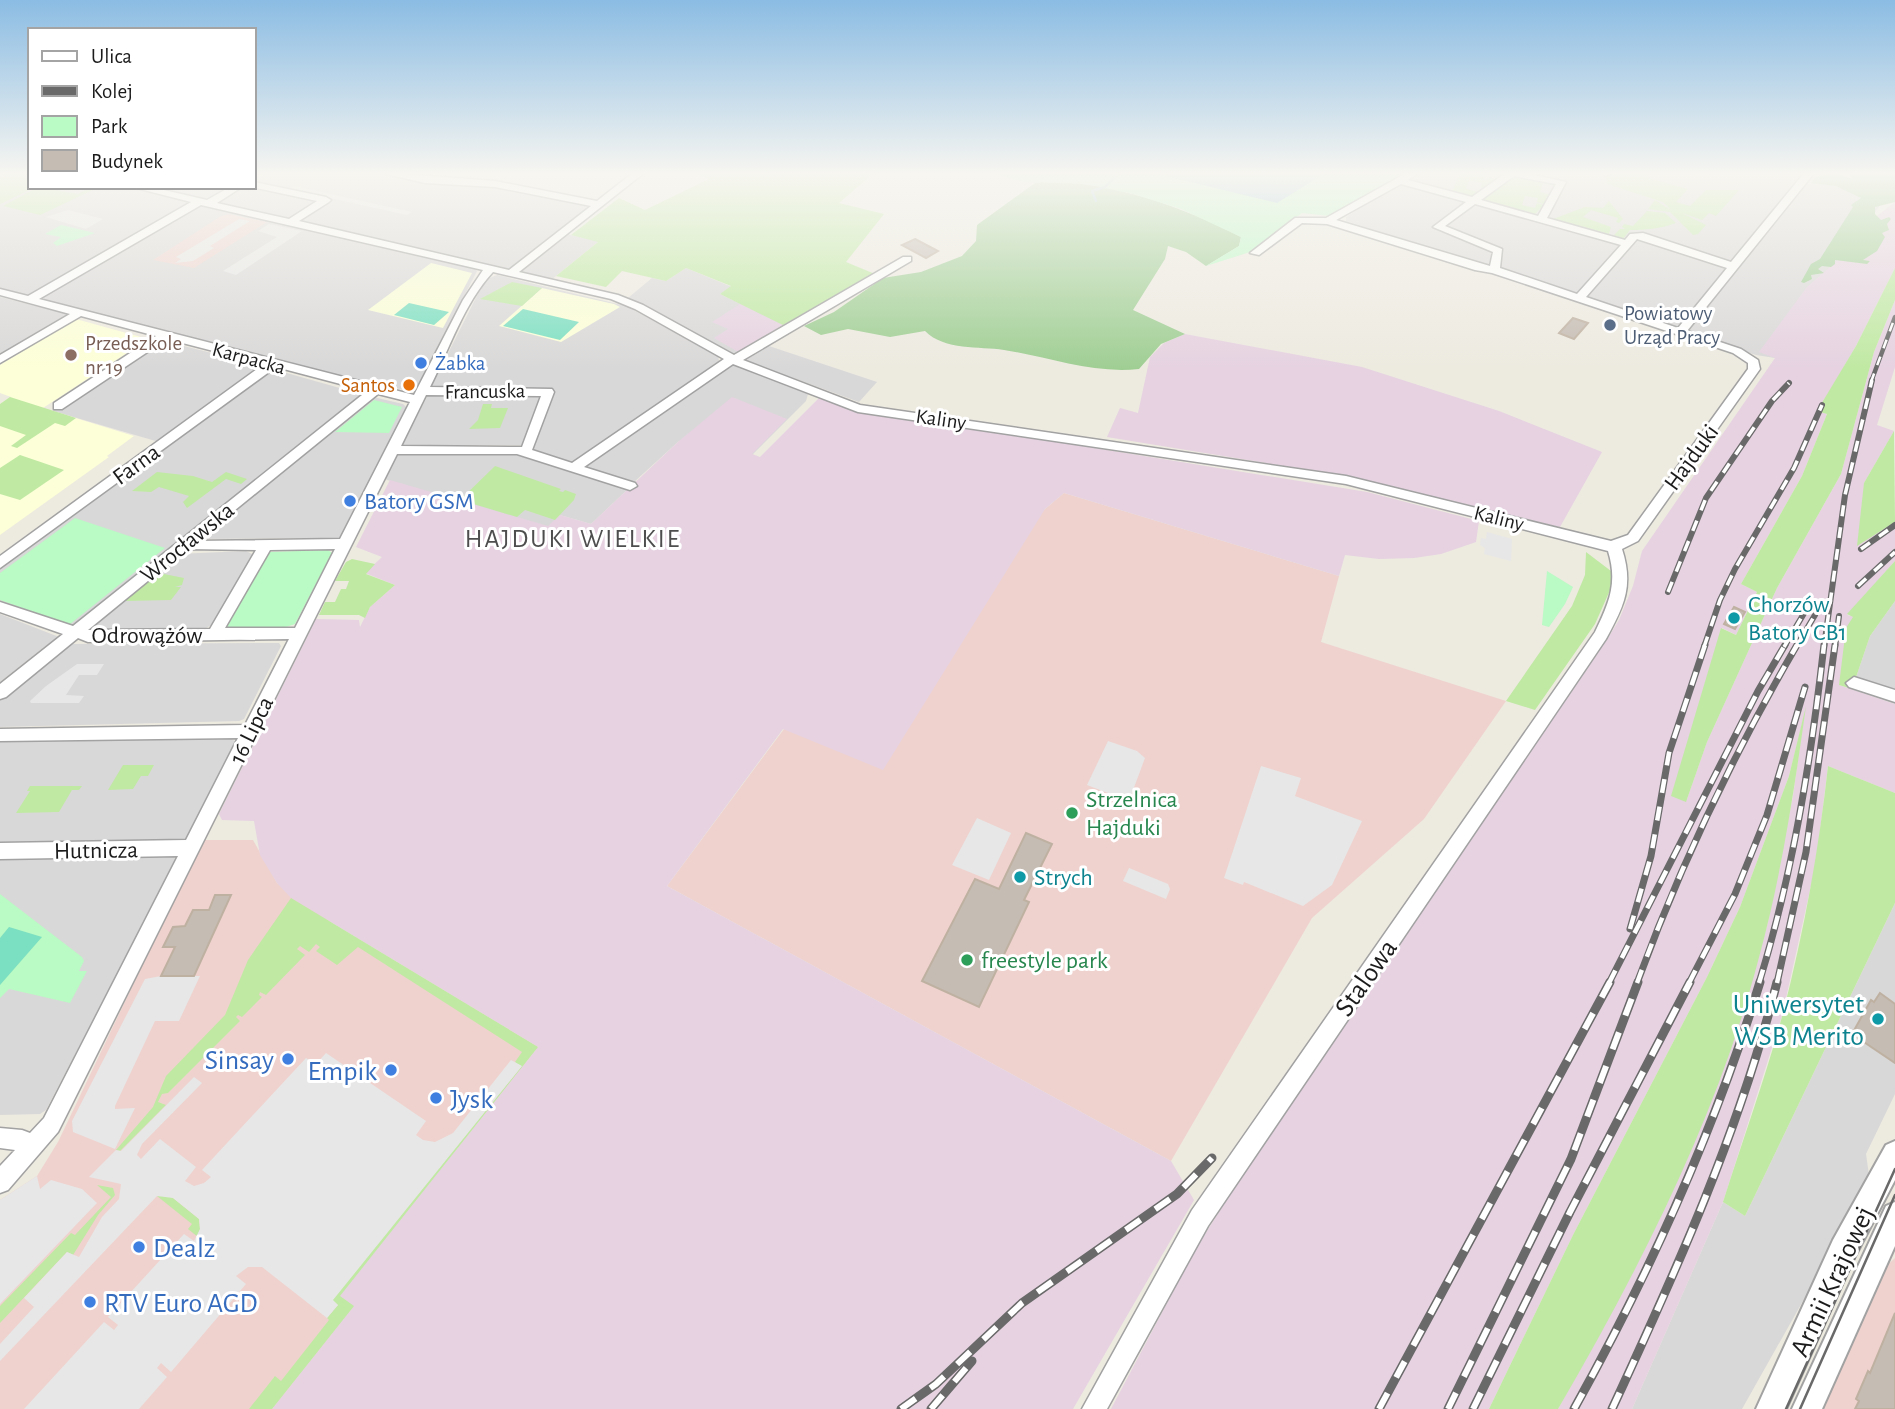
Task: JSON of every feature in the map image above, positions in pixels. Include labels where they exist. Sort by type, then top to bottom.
[{"type":"street","points":[[29,300],[141,238]]},
{"type":"street","name":"Kaliny","points":[[353,238],[614,297],[639,307],[733,359],[858,408],[1346,480],[1614,547]]},
{"type":"street","points":[[510,274],[555,238]]},
{"type":"street","points":[[1255,253],[1276,238]]},
{"type":"street","points":[[1382,238],[1479,268],[1494,270],[1680,332],[1755,238]]},
{"type":"street","points":[[1465,238],[1498,251],[1494,270]]},
{"type":"street","points":[[1607,238],[1626,243]]},
{"type":"street","points":[[1579,299],[1631,238]]},
{"type":"street","points":[[1648,238],[1732,266]]},
{"type":"street","points":[[573,468],[724,363],[907,259]]},
{"type":"street","name":"16 Lipca","points":[[0,1182],[51,1125],[420,395],[478,282],[490,269]]},
{"type":"street","name":"Karpacka","points":[[0,292],[374,391],[420,395]]},
{"type":"street","points":[[0,360],[79,313]]},
{"type":"street","name":"Hajduki","points":[[1614,547],[1633,538],[1754,369],[1751,359],[1680,332]]},
{"type":"street","points":[[58,406],[165,335]]},
{"type":"street","name":"Farna","points":[[0,563],[272,364]]},
{"type":"street","name":"Wrocławska","points":[[0,693],[374,391]]},
{"type":"street","name":"Francuska","points":[[420,395],[548,392],[530,444],[525,451]]},
{"type":"street","points":[[392,450],[525,451],[630,486]]},
{"type":"street","points":[[186,544],[344,544]]},
{"type":"street","points":[[214,634],[265,546]]},
{"type":"street","name":"Stalowa","points":[[1094,1409],[1200,1218],[1601,635],[1622,591],[1623,581],[1614,547]]},
{"type":"street","name":"Odrowążów","points":[[0,607],[74,634],[88,636],[299,633]]},
{"type":"street","points":[[1854,683],[1895,696]]},
{"type":"street","points":[[0,735],[251,731]]},
{"type":"street","name":"Hutnicza","points":[[0,851],[191,848]]},
{"type":"street","points":[[0,1138],[22,1140],[30,1150]]},
{"type":"street","name":"Armii Krajowej","points":[[1771,1409],[1843,1250],[1895,1154]]},
{"type":"street","points":[[1868,1202],[1894,1219]]},
{"type":"street","name":"Armii Krajowej","points":[[1807,1409],[1894,1219]]},
{"type":"shaded area","points":[[0,238],[129,238],[29,295],[0,288]]},
{"type":"shaded area","points":[[143,238],[341,238],[477,271],[418,386],[410,391],[336,376],[39,298]]},
{"type":"shaded area","points":[[187,238],[242,238],[194,268],[153,260]]},
{"type":"shaded area","points":[[208,238],[223,238],[210,246],[214,248],[193,261],[175,263],[181,259],[176,257]]},
{"type":"shaded area","points":[[276,238],[292,238],[236,275],[223,271]]},
{"type":"shaded area","points":[[370,238],[550,238],[515,266],[505,269]]},
{"type":"shaded area","points":[[562,238],[599,241],[551,280],[521,272]]},
{"type":"shaded area","points":[[1397,238],[1858,238],[1775,358],[1756,355]]},
{"type":"shaded area","points":[[1858,238],[1895,238],[1895,268],[1856,346],[1818,411],[1827,414],[1802,476],[1741,584],[1757,592],[1736,635],[1722,628],[1686,802],[1707,742],[1777,588],[1841,474],[1874,352],[1895,300],[1895,367],[1877,425],[1894,431],[1864,483],[1878,532],[1895,522],[1895,561],[1847,615],[1854,617],[1839,685],[1895,704],[1895,793],[1828,766],[1816,863],[1782,1016],[1723,1202],[1632,1409],[1558,1409],[1637,1264],[1717,1086],[1738,1027],[1768,922],[1793,796],[1804,716],[1789,776],[1740,907],[1707,977],[1573,1235],[1489,1409],[1111,1409],[1195,1250],[1246,1169],[1608,638],[1619,620],[1633,586],[1642,551],[1775,358],[1759,352],[1807,287],[1839,259]]},
{"type":"shaded area","points":[[431,263],[472,273],[443,328],[368,310]]},
{"type":"shaded area","points":[[686,268],[732,287],[720,294],[786,326],[737,354],[732,354],[628,298],[652,278],[666,281]]},
{"type":"shaded area","points":[[497,275],[626,306],[718,356],[719,361],[576,461],[571,463],[531,450],[552,388],[431,387],[485,280]]},
{"type":"shaded area","points":[[542,288],[620,307],[561,342],[499,326]]},
{"type":"shaded area","points":[[0,297],[63,313],[67,315],[0,356]]},
{"type":"shaded area","points":[[740,304],[786,326],[740,353],[714,338],[728,329],[712,322]]},
{"type":"shaded area","points":[[76,319],[148,339],[43,408],[134,436],[0,535],[0,404],[11,397],[0,393],[0,365]]},
{"type":"shaded area","points":[[1185,334],[1362,367],[1499,411],[1602,452],[1560,527],[1351,477],[1107,437],[1120,408],[1138,413],[1150,357],[1164,343]]},
{"type":"shaded area","points":[[163,341],[253,363],[261,368],[159,442],[53,411]]},
{"type":"shaded area","points":[[766,345],[877,382],[859,402],[747,361],[746,357]]},
{"type":"shaded area","points":[[731,364],[808,394],[806,401],[752,455],[679,441],[633,483],[584,466]]},
{"type":"shaded area","points":[[276,370],[361,394],[79,623],[67,625],[0,600],[0,568],[268,371]]},
{"type":"shaded area","points":[[543,394],[523,445],[401,446],[428,395]]},
{"type":"shaded area","points":[[373,397],[403,404],[407,408],[339,538],[201,539]]},
{"type":"shaded area","points":[[732,397],[787,419],[752,454],[760,457],[820,397],[853,409],[1367,492],[1479,521],[1476,542],[1441,554],[1414,558],[1379,559],[1345,555],[1339,576],[1064,493],[1045,509],[883,770],[783,729],[667,886],[1171,1161],[1194,1200],[1073,1409],[272,1409],[353,1307],[339,1296],[538,1047],[291,898],[277,883],[260,855],[254,821],[222,820],[219,814],[316,619],[359,620],[360,627],[370,607],[395,585],[365,573],[382,557],[356,547],[390,480],[548,526],[560,515],[591,524],[679,441]]},
{"type":"shaded area","points":[[510,453],[627,490],[591,524],[560,515],[548,527],[384,479],[399,454]]},
{"type":"shaded area","points":[[1064,493],[1339,576],[1321,642],[1506,701],[1424,819],[1312,918],[1171,1161],[667,886],[784,729]]},
{"type":"shaded area","points":[[1487,532],[1512,539],[1511,561],[1484,554],[1485,548],[1480,545],[1481,538],[1486,539]]},
{"type":"shaded area","points":[[246,551],[254,555],[215,623],[206,628],[98,631],[93,627],[178,554]]},
{"type":"shaded area","points":[[1895,601],[1895,704],[1852,689],[1870,636]]},
{"type":"shaded area","points":[[0,614],[59,637],[55,643],[48,644],[0,682]]},
{"type":"shaded area","points":[[279,643],[281,646],[244,719],[239,721],[0,727],[0,700],[70,644]]},
{"type":"shaded area","points":[[77,664],[104,664],[97,675],[79,675],[66,695],[84,696],[79,703],[31,703],[46,686]]},
{"type":"shaded area","points":[[0,740],[235,741],[235,745],[185,841],[0,845]]},
{"type":"shaded area","points":[[1108,741],[1137,751],[1145,758],[1129,801],[1087,785]]},
{"type":"shaded area","points":[[1261,766],[1301,778],[1295,796],[1362,821],[1332,885],[1303,906],[1244,882],[1243,885],[1224,878]]},
{"type":"shaded area","points":[[977,818],[1011,833],[989,880],[952,865]]},
{"type":"shaded area","points":[[202,840],[253,840],[277,883],[333,924],[538,1047],[340,1296],[354,1306],[272,1409],[0,1409],[0,1200],[37,1176],[58,1142]]},
{"type":"shaded area","points":[[173,856],[176,860],[172,869],[46,1110],[40,1114],[0,1115],[0,857]]},
{"type":"shaded area","points":[[1129,868],[1168,884],[1170,889],[1166,899],[1123,881]]},
{"type":"shaded area","points":[[1895,903],[1895,1094],[1866,1154],[1870,1182],[1742,1409],[1632,1409],[1723,1202],[1745,1216]]},
{"type":"shaded area","points":[[161,976],[200,976],[179,1021],[155,1021],[115,1106],[115,1109],[135,1108],[115,1149],[73,1132],[72,1121],[145,979]]},
{"type":"shaded area","points":[[326,1053],[426,1121],[416,1135],[423,1140],[435,1142],[453,1133],[511,1060],[522,1066],[333,1300],[338,1305],[327,1318],[262,1267],[248,1267],[236,1276],[246,1284],[171,1372],[161,1363],[157,1368],[167,1377],[139,1409],[24,1409],[104,1322],[114,1330],[118,1325],[108,1317],[184,1234],[194,1241],[200,1229],[199,1219],[173,1198],[157,1196],[0,1361],[0,1344],[34,1307],[24,1298],[67,1252],[79,1257],[102,1217],[119,1199],[121,1184],[89,1177],[116,1150],[121,1151],[194,1077],[202,1083],[142,1144],[137,1155],[141,1159],[160,1139],[196,1167],[185,1181],[194,1186],[204,1183],[211,1177],[202,1170],[306,1058],[316,1064]]},
{"type":"shaded area","points":[[37,1176],[40,1189],[51,1180],[82,1189],[97,1203],[0,1304],[0,1200]]},
{"type":"shaded area","points":[[1895,1258],[1895,1409],[1822,1409],[1882,1270]]},
{"type":"green space","points":[[60,238],[81,238],[57,246],[53,243]]},
{"type":"green space","points":[[582,238],[865,238],[846,262],[875,274],[783,325],[720,294],[731,286],[686,268],[666,281],[622,271],[606,287],[556,276],[598,242]]},
{"type":"green space","points":[[976,238],[1241,238],[1239,246],[1206,266],[1186,252],[1168,246],[1165,259],[1133,310],[1185,334],[1161,344],[1139,369],[1087,367],[1004,350],[952,345],[925,331],[890,337],[848,329],[821,335],[804,326],[834,312],[883,278],[921,272],[962,256]]},
{"type":"green space","points":[[1241,238],[1269,238],[1250,252],[1206,266],[1239,246]]},
{"type":"green space","points":[[1833,238],[1885,238],[1877,251],[1863,260],[1870,261],[1867,264],[1835,260],[1831,267],[1822,266],[1818,269],[1824,273],[1811,275],[1812,279],[1801,282],[1811,264],[1820,259]]},
{"type":"green space","points":[[1895,268],[1895,300],[1874,352],[1841,474],[1777,588],[1707,742],[1686,802],[1671,796],[1721,628],[1736,635],[1757,592],[1741,584],[1802,476],[1827,414],[1817,411],[1856,346]]},
{"type":"green space","points":[[512,282],[542,288],[522,306],[480,299]]},
{"type":"green space","points":[[409,303],[449,312],[434,325],[394,315]]},
{"type":"green space","points":[[523,309],[579,322],[560,340],[503,326]]},
{"type":"green space","points":[[10,397],[76,418],[65,426],[55,423],[17,448],[11,446],[26,435],[0,426],[0,404]]},
{"type":"green space","points":[[374,400],[402,407],[389,433],[335,432]]},
{"type":"green space","points":[[483,404],[492,404],[491,408],[508,408],[500,428],[469,429],[478,420]]},
{"type":"green space","points":[[1894,431],[1895,522],[1857,546],[1864,483]]},
{"type":"green space","points":[[20,455],[64,470],[20,500],[0,494],[0,468]]},
{"type":"green space","points":[[495,466],[561,489],[559,491],[576,494],[574,500],[555,520],[525,510],[517,517],[460,500]]},
{"type":"green space","points":[[157,472],[193,476],[212,482],[226,472],[247,479],[241,484],[226,479],[187,508],[183,502],[189,496],[159,487],[151,492],[132,491]]},
{"type":"green space","points":[[75,518],[165,548],[69,625],[0,600],[0,573]]},
{"type":"green space","points":[[328,550],[332,553],[295,624],[286,627],[227,627],[268,552]]},
{"type":"green space","points":[[1586,552],[1611,571],[1615,579],[1595,624],[1535,710],[1506,701],[1572,606],[1585,575]]},
{"type":"green space","points":[[352,559],[375,564],[366,574],[395,585],[370,607],[365,618],[359,615],[319,615],[325,602],[335,602],[341,589],[346,589],[349,581],[335,581],[346,562]]},
{"type":"green space","points":[[1895,561],[1895,601],[1870,636],[1852,689],[1839,685],[1846,628],[1853,617],[1847,614]]},
{"type":"green space","points":[[1547,571],[1573,587],[1549,627],[1542,625]]},
{"type":"green space","points":[[159,573],[184,578],[182,585],[175,587],[181,587],[171,600],[125,601]]},
{"type":"green space","points":[[1806,706],[1780,867],[1758,961],[1721,1077],[1673,1191],[1618,1302],[1558,1409],[1489,1409],[1573,1235],[1707,977],[1740,907],[1789,776]]},
{"type":"green space","points":[[123,765],[154,765],[148,776],[141,776],[133,789],[108,790]]},
{"type":"green space","points":[[1828,766],[1895,793],[1895,903],[1745,1216],[1723,1202],[1791,982],[1815,859]]},
{"type":"green space","points":[[30,786],[82,786],[79,790],[72,790],[59,812],[16,813],[30,791],[27,791]]},
{"type":"green space","points":[[0,894],[82,957],[84,961],[79,971],[87,971],[70,1003],[9,989],[0,998]]},
{"type":"green space","points":[[291,898],[538,1047],[340,1296],[354,1306],[272,1409],[249,1409],[275,1376],[281,1381],[329,1320],[327,1318],[338,1305],[332,1300],[521,1067],[515,1062],[522,1052],[358,947],[337,965],[316,951],[320,947],[316,944],[309,952],[300,946],[297,949],[305,955],[266,995],[260,992],[262,997],[242,1017],[236,1017],[240,1021],[168,1093],[162,1094],[158,1102],[166,1105],[120,1151],[116,1150],[153,1107],[166,1076],[225,1015],[248,960]]},
{"type":"green space","points":[[9,927],[42,937],[0,985],[0,938]]},
{"type":"green space","points":[[97,1185],[113,1188],[115,1195],[98,1215],[73,1255],[67,1252],[0,1323],[0,1306],[71,1233],[75,1235],[111,1197]]},
{"type":"green space","points":[[166,1195],[199,1219],[198,1237],[188,1229],[192,1224],[157,1196]]},
{"type":"building","points":[[915,239],[938,251],[926,258],[902,245]]},
{"type":"building","points":[[1573,318],[1588,323],[1574,339],[1559,333]]},
{"type":"building","name":"Chorzów Batory CB1","points":[[1734,607],[1745,612],[1735,629],[1724,624]]},
{"type":"building","name":"freestyle park","points":[[1026,833],[1052,844],[1024,900],[1029,902],[979,1007],[922,981],[975,879],[999,889]]},
{"type":"building","points":[[215,895],[231,895],[194,976],[161,976],[175,947],[163,947],[173,927],[185,926],[193,910],[209,910]]},
{"type":"building","name":"Uniwersytet WSB Merito","points":[[1880,993],[1895,1004],[1895,1063],[1852,1034],[1871,1000],[1874,1002]]},
{"type":"building","points":[[1895,1313],[1895,1409],[1855,1409],[1859,1401],[1856,1399]]},
{"type":"tram line","points":[[1786,1409],[1895,1169]]},
{"type":"tram line","points":[[1800,1409],[1895,1195]]},
{"type":"railway","points":[[1871,382],[1895,317]]},
{"type":"railway","points":[[1824,647],[1845,495],[1872,380]]},
{"type":"railway","points":[[1668,592],[1706,498],[1772,401],[1789,383]]},
{"type":"railway","points":[[1704,647],[1720,600],[1735,569],[1794,468],[1822,405]]},
{"type":"railway","points":[[1861,549],[1895,525]]},
{"type":"railway","points":[[1858,586],[1895,552]]},
{"type":"railway","points":[[1784,647],[1806,610]]},
{"type":"railway","points":[[1796,647],[1815,615]]},
{"type":"railway","points":[[1835,647],[1839,616]]},
{"type":"railway","points":[[1630,929],[1651,856],[1669,753],[1705,645]]},
{"type":"railway","points":[[1609,983],[1758,691],[1785,645]]},
{"type":"railway","points":[[1637,983],[1671,896],[1710,811],[1751,727],[1797,645]]},
{"type":"railway","points":[[1759,983],[1791,858],[1813,731],[1824,645]]},
{"type":"railway","points":[[1777,983],[1806,852],[1835,645]]},
{"type":"railway","points":[[1689,983],[1735,894],[1767,815],[1805,687]]},
{"type":"railway","points":[[1379,1409],[1610,982]]},
{"type":"railway","points":[[1448,1409],[1571,1159],[1638,982]]},
{"type":"railway","points":[[1473,1409],[1570,1212],[1690,982]]},
{"type":"railway","points":[[1574,1409],[1629,1306],[1678,1200],[1722,1093],[1760,982]]},
{"type":"railway","points":[[1612,1409],[1705,1199],[1745,1092],[1777,982]]},
{"type":"railway","points":[[901,1409],[936,1384],[1022,1303],[1177,1194],[1212,1158]]},
{"type":"railway","points":[[931,1409],[972,1361]]},
{"type":"place","name":"Powiatowy Urząd Pracy","points":[[1610,325]]},
{"type":"place","name":"Przedszkole nr 19","points":[[71,355]]},
{"type":"place","name":"Żabka","points":[[421,363]]},
{"type":"place","name":"Santos","points":[[409,385]]},
{"type":"place","name":"Batory GSM","points":[[350,501]]},
{"type":"place","name":"Chorzów Batory CB1","points":[[1734,618]]},
{"type":"place","name":"Strzelnica Hajduki","points":[[1072,813]]},
{"type":"place","name":"Strych","points":[[1020,877]]},
{"type":"place","name":"freestyle park","points":[[967,960]]},
{"type":"place","name":"Uniwersytet WSB Merito","points":[[1878,1019]]},
{"type":"place","name":"Sinsay","points":[[288,1059]]},
{"type":"place","name":"Empik","points":[[391,1070]]},
{"type":"place","name":"Jysk","points":[[436,1098]]},
{"type":"place","name":"Dealz","points":[[139,1247]]},
{"type":"place","name":"RTV Euro AGD","points":[[90,1302]]},
{"type":"district","name":"HAJDUKI WIELKIE","points":[[573,538]]}]
